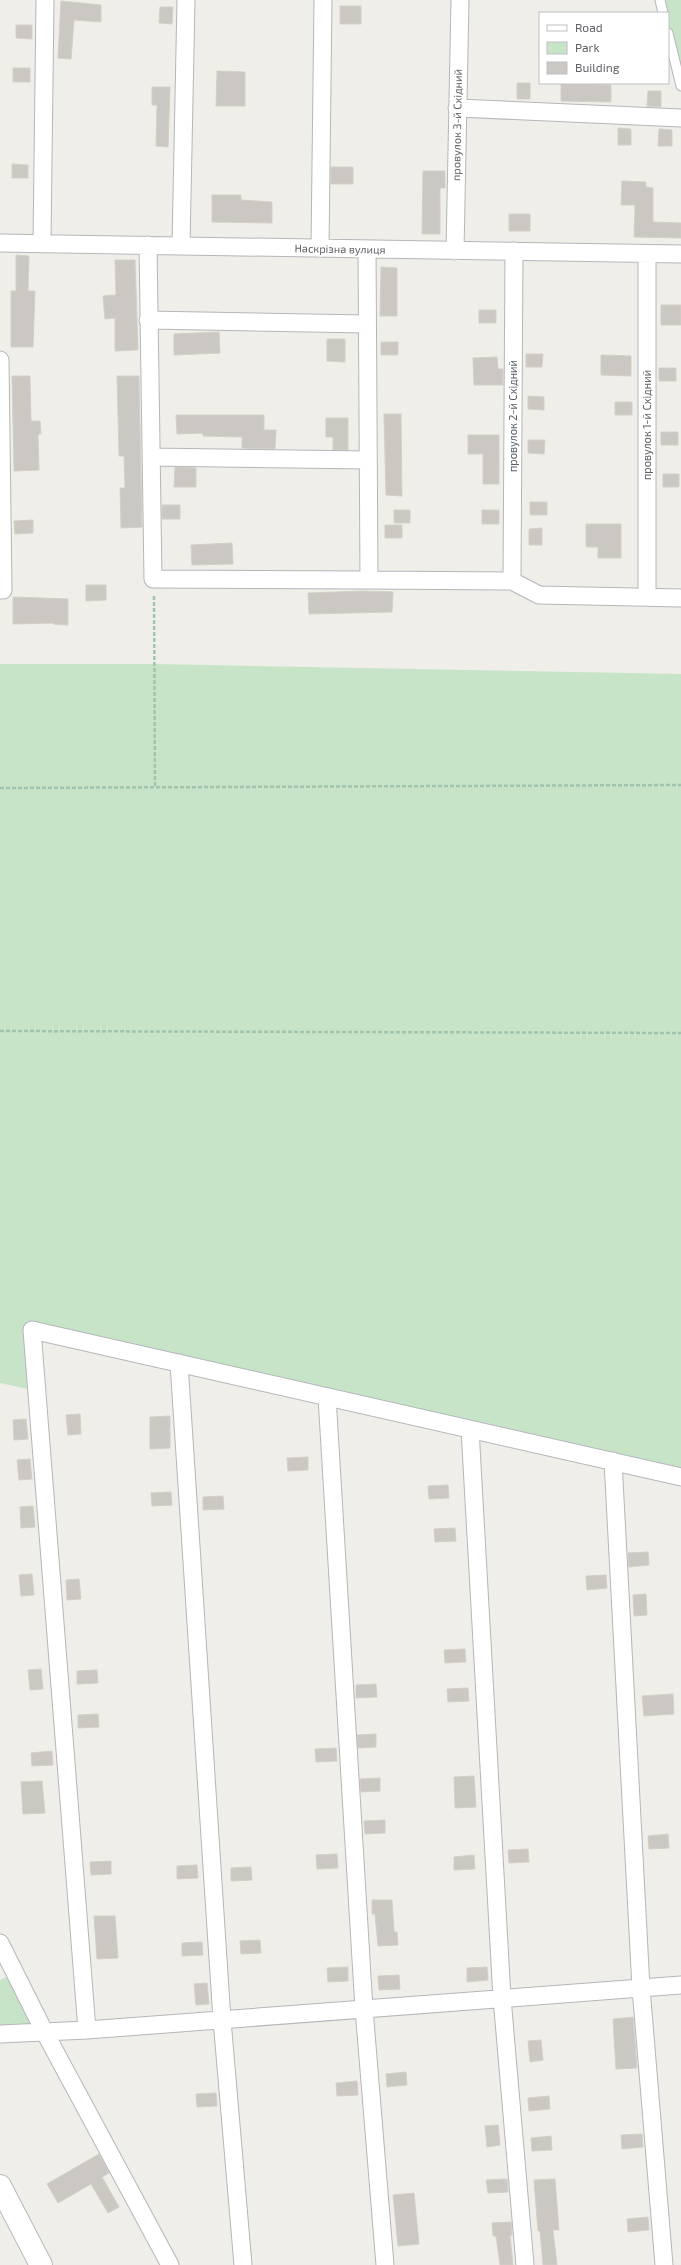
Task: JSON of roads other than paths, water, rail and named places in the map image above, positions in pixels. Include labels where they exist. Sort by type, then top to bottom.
[{"type":"street","points":[[42,244],[45,0]]},
{"type":"street","points":[[181,246],[186,0]]},
{"type":"street","points":[[320,248],[323,0]]},
{"type":"street","name":"провулок 3-й Східний","points":[[455,251],[456,108],[460,0]]},
{"type":"street","points":[[456,108],[681,118]]},
{"type":"street","name":"Наскрізна вулиця","points":[[0,243],[681,254]]},
{"type":"street","points":[[148,245],[148,320],[154,579],[512,581],[539,595],[681,598]]},
{"type":"street","points":[[367,249],[366,324],[369,580]]},
{"type":"street","name":"провулок 2-й Східний","points":[[512,581],[514,251]]},
{"type":"street","name":"провулок 1-й Східний","points":[[647,254],[647,597]]},
{"type":"street","points":[[148,320],[366,324]]},
{"type":"street","points":[[0,360],[1,590]]},
{"type":"street","points":[[151,457],[368,460]]},
{"type":"street","points":[[87,2030],[32,1330],[681,1477]]},
{"type":"street","points":[[180,1363],[222,2020],[243,2265]]},
{"type":"street","points":[[327,1396],[364,2009],[385,2265]]},
{"type":"street","points":[[470,1429],[502,1998],[524,2265]]},
{"type":"street","points":[[613,1461],[641,1988],[664,2265]]},
{"type":"street","points":[[0,1944],[44,2031],[170,2265]]},
{"type":"street","points":[[0,2034],[87,2030],[681,1985]]},
{"type":"street","points":[[0,2186],[41,2265]]},
{"type":"lane","points":[[660,0],[663,12]]},
{"type":"lane","points":[[669,37],[681,86]]}]
